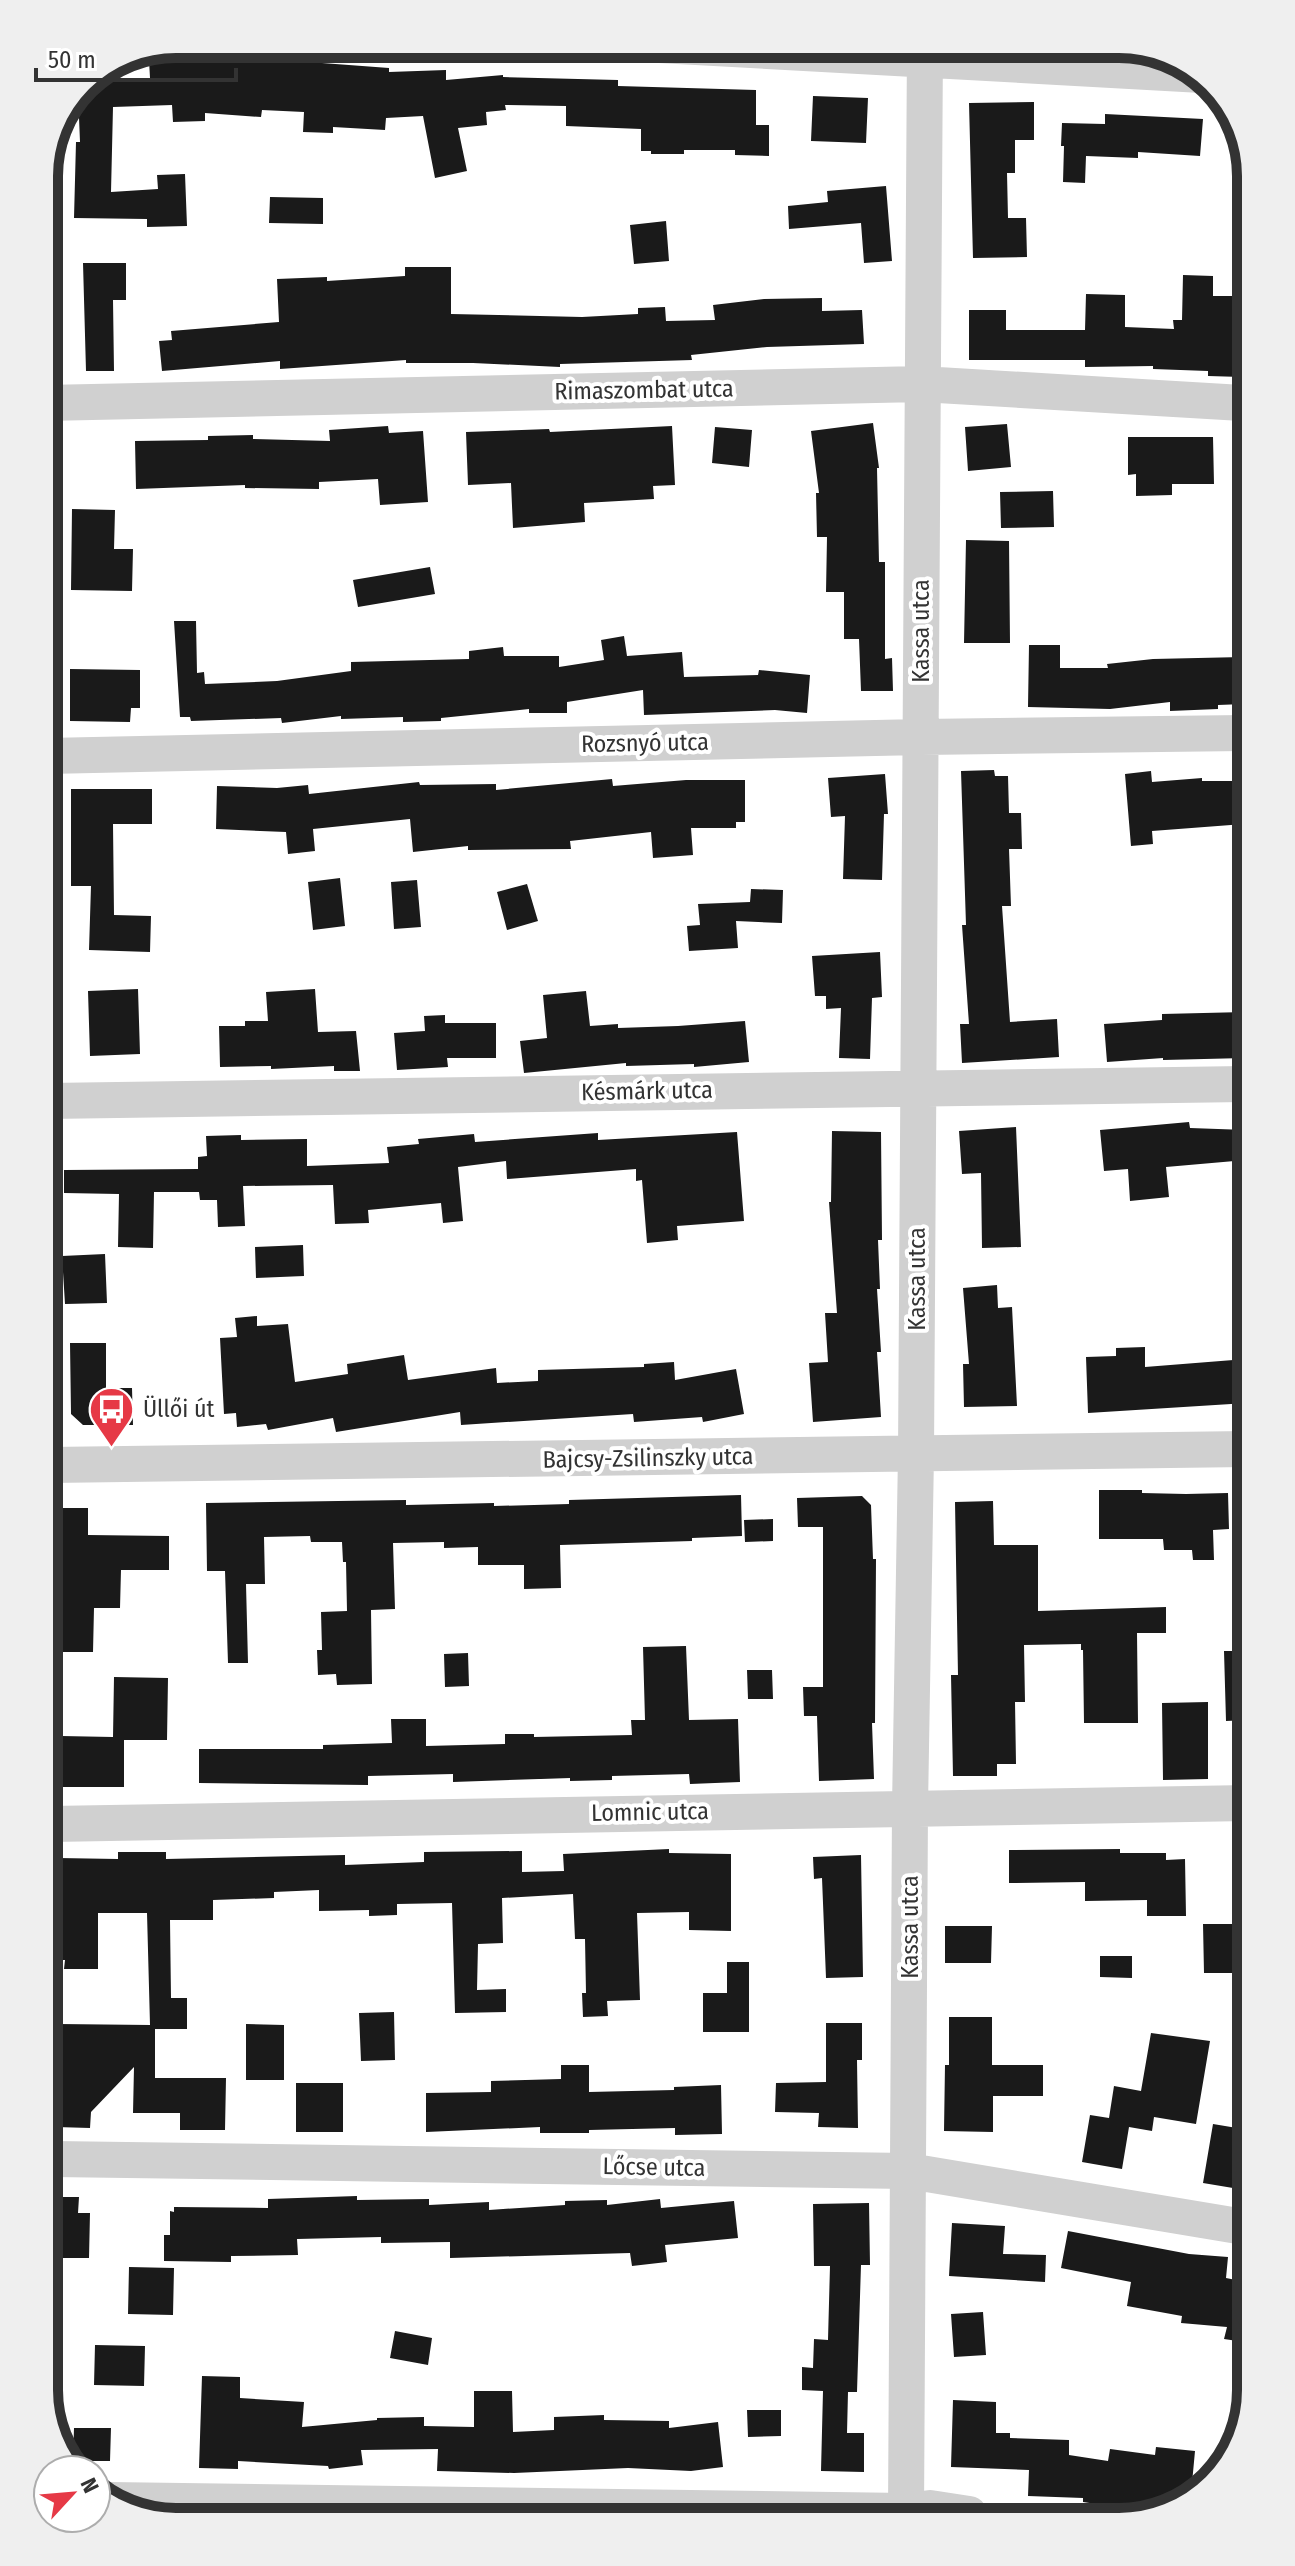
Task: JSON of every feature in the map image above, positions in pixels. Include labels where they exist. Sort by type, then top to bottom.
[{"type":"street","name":"Kassa utca","points":[[906,2508],[924,58]]},
{"type":"street","points":[[1005,58],[1175,73]]},
{"type":"street","name":"Rimaszombat utca","points":[[58,403],[921,384],[1237,403]]},
{"type":"street","name":"Rozsnyó utca","points":[[58,756],[1237,733]]},
{"type":"street","name":"Késmárk utca","points":[[58,1101],[1237,1084]]},
{"type":"street","name":"Bajcsy-Zsilinszky utca","points":[[58,1465],[1237,1449]]},
{"type":"street","name":"Lomnic utca","points":[[58,1824],[1237,1803]]},
{"type":"street","name":"Lőcse utca","points":[[58,2159],[909,2171],[1237,2226]]},
{"type":"street","points":[[136,2500],[599,2508]]},
{"type":"building","points":[[259,58],[322,60],[322,63],[389,68],[389,72],[446,70],[446,80],[503,75],[618,80],[618,86],[756,90],[756,125],[769,125],[769,156],[735,155],[735,150],[684,150],[684,154],[651,154],[651,151],[641,151],[641,129],[566,126],[566,106],[505,105],[506,110],[486,112],[487,125],[458,128],[467,171],[435,178],[423,116],[386,118],[385,130],[333,127],[333,133],[303,132],[304,112],[262,110],[261,117],[205,113],[205,121],[173,122],[172,105],[113,107],[111,192],[158,189],[157,175],[185,174],[187,226],[147,227],[147,219],[74,218],[76,142],[80,142],[79,110],[98,87],[109,79],[150,78],[149,62],[161,59]]},
{"type":"building","points":[[813,96],[868,98],[866,143],[811,141]]},
{"type":"building","points":[[1034,102],[1034,140],[1015,140],[1015,173],[1007,173],[1008,218],[1026,218],[1027,257],[973,258],[969,103]]},
{"type":"building","points":[[1105,114],[1203,119],[1200,156],[1138,152],[1138,158],[1086,156],[1085,183],[1063,182],[1062,123],[1105,124]]},
{"type":"building","points":[[886,186],[892,261],[864,263],[861,223],[789,229],[788,206],[828,202],[827,191]]},
{"type":"building","points":[[270,197],[323,198],[323,224],[269,223]]},
{"type":"building","points":[[666,221],[669,261],[634,264],[630,225]]},
{"type":"building","points":[[83,263],[126,263],[126,300],[113,300],[114,371],[86,371]]},
{"type":"building","points":[[405,267],[451,267],[451,314],[582,317],[638,314],[638,308],[665,307],[666,321],[715,320],[713,305],[764,299],[822,298],[822,311],[862,310],[864,344],[767,347],[691,355],[692,360],[560,364],[560,367],[406,363],[406,360],[280,369],[280,361],[162,371],[159,341],[172,340],[171,331],[279,322],[277,279],[327,277],[327,281],[405,276]]},
{"type":"building","points":[[1183,275],[1213,276],[1213,296],[1237,296],[1237,377],[1208,376],[1208,371],[1153,369],[1153,366],[1085,367],[1085,360],[969,360],[969,310],[1006,310],[1006,330],[1085,330],[1086,294],[1125,295],[1125,327],[1174,329],[1173,320],[1182,320]]},
{"type":"building","points":[[873,423],[879,468],[879,562],[885,562],[885,659],[892,658],[893,691],[861,691],[859,639],[844,639],[844,592],[826,592],[827,537],[817,537],[816,493],[819,493],[811,431]]},
{"type":"building","points":[[1007,424],[1011,467],[968,471],[965,427]]},
{"type":"building","points":[[388,426],[389,433],[423,431],[428,502],[380,505],[378,479],[319,482],[319,489],[245,488],[245,485],[136,489],[135,441],[208,440],[208,436],[253,435],[253,439],[330,441],[329,430]]},
{"type":"building","points":[[672,426],[675,485],[653,486],[654,499],[584,503],[585,522],[513,528],[511,483],[468,485],[466,432],[549,429],[550,432]]},
{"type":"building","points":[[715,427],[752,430],[749,467],[712,463]]},
{"type":"building","points":[[1128,437],[1213,437],[1214,484],[1172,484],[1172,495],[1136,496],[1136,474],[1128,475]]},
{"type":"building","points":[[1053,491],[1054,527],[1001,528],[1000,492]]},
{"type":"building","points":[[72,509],[115,510],[114,549],[133,549],[132,591],[71,590]]},
{"type":"building","points":[[966,540],[1009,541],[1010,643],[964,643]]},
{"type":"building","points":[[430,567],[435,594],[358,607],[353,580]]},
{"type":"building","points":[[174,621],[196,621],[197,673],[204,672],[205,684],[277,681],[351,671],[351,662],[469,659],[469,651],[503,647],[504,656],[559,656],[559,667],[604,660],[601,640],[624,636],[627,656],[682,652],[684,677],[758,675],[759,670],[810,675],[807,713],[775,710],[644,715],[643,690],[567,702],[567,713],[529,713],[529,709],[441,718],[441,721],[403,722],[403,717],[341,719],[341,716],[282,723],[281,718],[191,721],[190,717],[180,717]]},
{"type":"building","points":[[1029,645],[1060,645],[1060,668],[1108,668],[1107,664],[1153,659],[1237,657],[1237,704],[1218,705],[1218,709],[1170,711],[1170,702],[1110,709],[1028,707]]},
{"type":"building","points":[[70,669],[140,670],[140,708],[131,708],[130,722],[70,721]]},
{"type":"building","points":[[994,770],[995,776],[1008,776],[1009,813],[1021,813],[1022,849],[1009,849],[1011,906],[1002,906],[1010,1022],[1057,1019],[1059,1057],[962,1063],[960,1024],[969,1024],[962,925],[966,925],[961,771]]},
{"type":"building","points":[[1151,771],[1152,782],[1202,778],[1202,781],[1237,781],[1237,825],[1152,831],[1153,844],[1131,846],[1125,774]]},
{"type":"building","points":[[885,774],[888,814],[884,814],[882,880],[843,879],[845,816],[831,817],[828,778]]},
{"type":"building","points":[[612,779],[613,786],[686,780],[745,780],[745,822],[736,822],[736,828],[691,828],[693,855],[653,858],[651,832],[570,841],[571,849],[468,850],[468,846],[413,852],[410,819],[313,829],[315,851],[288,854],[286,832],[216,829],[217,786],[277,788],[308,785],[309,794],[419,782],[420,785],[496,784],[496,790]]},
{"type":"building","points":[[71,789],[152,789],[152,824],[113,824],[114,915],[151,916],[150,952],[89,950],[91,886],[71,886]]},
{"type":"building","points":[[340,878],[345,926],[313,930],[308,882]]},
{"type":"building","points":[[417,880],[421,927],[394,929],[391,882]]},
{"type":"building","points":[[527,884],[538,921],[507,930],[497,892]]},
{"type":"building","points":[[751,889],[783,890],[782,923],[736,921],[738,948],[689,951],[687,926],[700,925],[698,904],[750,902]]},
{"type":"building","points":[[880,952],[882,997],[872,998],[870,1059],[839,1058],[841,1008],[826,1009],[826,996],[815,996],[812,956]]},
{"type":"building","points":[[138,989],[140,1054],[90,1056],[88,991]]},
{"type":"building","points":[[315,989],[318,1032],[356,1031],[360,1071],[334,1071],[334,1066],[271,1069],[271,1066],[220,1067],[219,1026],[245,1026],[245,1021],[268,1021],[266,992]]},
{"type":"building","points":[[586,991],[590,1026],[618,1024],[618,1028],[745,1021],[749,1062],[694,1067],[694,1064],[626,1066],[626,1063],[524,1073],[520,1041],[547,1038],[543,995]]},
{"type":"building","points":[[1237,1012],[1237,1058],[1107,1062],[1104,1024],[1162,1020],[1162,1014]]},
{"type":"building","points":[[445,1015],[445,1023],[496,1023],[496,1058],[447,1058],[448,1067],[397,1070],[394,1033],[425,1031],[424,1016]]},
{"type":"building","points":[[1189,1122],[1190,1128],[1237,1130],[1237,1161],[1166,1167],[1169,1197],[1130,1201],[1128,1169],[1104,1171],[1100,1130]]},
{"type":"building","points":[[1016,1127],[1021,1247],[982,1248],[981,1173],[962,1174],[959,1131]]},
{"type":"building","points":[[832,1131],[881,1132],[882,1240],[878,1240],[880,1289],[877,1289],[881,1352],[877,1352],[881,1417],[813,1422],[809,1363],[828,1362],[825,1313],[837,1313],[829,1202]]},
{"type":"building","points":[[737,1132],[744,1221],[677,1226],[678,1240],[647,1243],[642,1180],[636,1181],[636,1169],[507,1179],[506,1161],[458,1167],[463,1221],[443,1223],[441,1203],[368,1210],[369,1223],[335,1224],[333,1185],[243,1186],[245,1226],[218,1227],[217,1200],[200,1200],[199,1192],[154,1192],[153,1248],[118,1247],[119,1194],[64,1193],[64,1170],[198,1169],[198,1157],[207,1156],[206,1136],[241,1135],[241,1140],[307,1139],[307,1166],[389,1163],[387,1147],[419,1144],[418,1139],[474,1134],[475,1142],[598,1133],[598,1140]]},
{"type":"building","points":[[303,1245],[304,1276],[256,1278],[255,1247]]},
{"type":"building","points":[[105,1254],[107,1303],[65,1304],[62,1256]]},
{"type":"building","points":[[997,1285],[998,1308],[1012,1307],[1017,1406],[964,1407],[963,1364],[969,1364],[963,1288]]},
{"type":"building","points":[[257,1316],[257,1326],[288,1324],[295,1382],[348,1374],[347,1364],[404,1355],[408,1380],[496,1368],[497,1383],[538,1381],[538,1370],[644,1367],[644,1364],[674,1362],[675,1380],[736,1369],[744,1414],[703,1422],[702,1417],[634,1422],[633,1414],[461,1425],[460,1412],[336,1432],[333,1418],[268,1430],[266,1424],[237,1427],[236,1413],[224,1414],[220,1338],[237,1337],[235,1318]]},
{"type":"building","points":[[70,1343],[106,1343],[106,1388],[132,1388],[133,1425],[83,1425],[71,1414]]},
{"type":"building","points":[[1145,1347],[1145,1367],[1237,1360],[1237,1404],[1088,1413],[1086,1357],[1116,1356],[1116,1348]]},
{"type":"building","points":[[1099,1490],[1228,1493],[1229,1529],[1213,1530],[1214,1560],[1193,1560],[1192,1550],[1164,1550],[1163,1539],[1099,1539]]},
{"type":"building","points":[[741,1495],[742,1536],[692,1538],[692,1541],[560,1545],[561,1588],[524,1589],[524,1565],[478,1565],[478,1547],[444,1548],[444,1542],[393,1543],[395,1609],[371,1610],[372,1684],[337,1685],[336,1674],[318,1675],[317,1650],[322,1650],[321,1612],[347,1611],[346,1562],[343,1562],[342,1542],[311,1542],[310,1536],[264,1537],[265,1584],[246,1584],[248,1663],[228,1663],[225,1571],[207,1571],[206,1503],[406,1500],[406,1505],[494,1503],[494,1506],[569,1504],[569,1500]]},
{"type":"building","points":[[862,1496],[871,1505],[873,1559],[876,1559],[875,1723],[872,1723],[874,1779],[819,1781],[817,1716],[804,1716],[803,1687],[823,1687],[823,1527],[798,1527],[797,1498]]},
{"type":"building","points":[[993,1501],[994,1545],[1038,1545],[1038,1611],[1166,1607],[1166,1633],[1137,1633],[1138,1723],[1084,1723],[1081,1644],[1024,1645],[1025,1702],[1015,1702],[1016,1764],[997,1764],[997,1776],[953,1776],[951,1675],[958,1675],[955,1502]]},
{"type":"building","points":[[63,1508],[88,1508],[88,1535],[169,1536],[169,1570],[121,1570],[120,1608],[94,1608],[93,1652],[61,1652]]},
{"type":"building","points":[[773,1519],[773,1541],[745,1542],[744,1520]]},
{"type":"building","points":[[686,1646],[689,1720],[738,1719],[740,1782],[690,1784],[689,1774],[612,1776],[612,1780],[570,1781],[570,1778],[453,1782],[453,1774],[368,1776],[368,1785],[199,1783],[199,1749],[323,1749],[323,1745],[392,1743],[391,1719],[426,1719],[426,1746],[505,1744],[505,1734],[534,1734],[534,1737],[632,1735],[631,1720],[645,1720],[643,1647]]},
{"type":"building","points":[[1224,1651],[1237,1651],[1237,1720],[1226,1721]]},
{"type":"building","points":[[468,1653],[469,1686],[445,1687],[444,1654]]},
{"type":"building","points":[[747,1670],[772,1670],[773,1699],[748,1699]]},
{"type":"building","points":[[114,1677],[168,1678],[167,1740],[124,1740],[124,1787],[61,1787],[61,1736],[113,1737]]},
{"type":"building","points":[[1208,1702],[1208,1779],[1163,1780],[1162,1703]]},
{"type":"building","points":[[669,1849],[669,1853],[731,1854],[731,1931],[689,1930],[689,1912],[637,1913],[640,2000],[607,2001],[608,2016],[583,2017],[585,1939],[575,1939],[573,1894],[502,1898],[503,1943],[478,1944],[477,1990],[506,1989],[506,2012],[455,2013],[452,1903],[397,1904],[397,1915],[369,1916],[369,1910],[319,1911],[319,1890],[274,1892],[274,1898],[213,1900],[213,1920],[170,1920],[171,1998],[187,1998],[187,2029],[155,2029],[155,2078],[226,2078],[225,2130],[180,2130],[180,2113],[133,2113],[134,2067],[91,2112],[90,2128],[58,2127],[58,2024],[150,2025],[147,1913],[98,1913],[98,1969],[64,1969],[65,1960],[58,1960],[58,1858],[118,1859],[118,1852],[166,1852],[166,1859],[345,1855],[345,1865],[424,1862],[424,1852],[522,1851],[522,1872],[564,1871],[563,1854]]},
{"type":"building","points":[[1120,1849],[1120,1853],[1166,1853],[1166,1860],[1185,1859],[1186,1916],[1147,1916],[1147,1900],[1085,1901],[1085,1882],[1009,1883],[1009,1850]]},
{"type":"building","points":[[861,1855],[863,1977],[826,1978],[822,1878],[814,1879],[813,1857]]},
{"type":"building","points":[[1203,1924],[1237,1924],[1237,1973],[1204,1973]]},
{"type":"building","points":[[945,1926],[992,1926],[991,1963],[945,1963]]},
{"type":"building","points":[[1100,1956],[1132,1956],[1132,1978],[1100,1977]]},
{"type":"building","points":[[727,1962],[749,1962],[749,2032],[703,2032],[703,1993],[727,1993]]},
{"type":"building","points":[[394,2012],[395,2060],[361,2061],[359,2013]]},
{"type":"building","points":[[949,2017],[992,2017],[992,2065],[1043,2065],[1043,2096],[993,2096],[993,2132],[944,2131]]},
{"type":"building","points":[[826,2023],[862,2023],[862,2060],[857,2060],[858,2128],[818,2127],[819,2113],[775,2112],[776,2083],[826,2082]]},
{"type":"building","points":[[246,2024],[284,2025],[284,2080],[246,2080]]},
{"type":"building","points":[[1151,2033],[1210,2041],[1196,2124],[1154,2117],[1152,2131],[1129,2127],[1122,2169],[1082,2162],[1090,2115],[1109,2118],[1114,2086],[1141,2091]]},
{"type":"building","points":[[561,2065],[589,2065],[589,2092],[674,2090],[674,2087],[721,2085],[722,2134],[675,2135],[675,2128],[540,2133],[540,2127],[426,2132],[426,2093],[491,2092],[491,2081],[561,2079]]},
{"type":"building","points":[[296,2083],[343,2083],[343,2132],[296,2132]]},
{"type":"building","points":[[1213,2124],[1237,2128],[1237,2189],[1203,2183]]},
{"type":"building","points":[[357,2196],[357,2200],[429,2199],[429,2205],[489,2202],[489,2210],[565,2205],[565,2201],[607,2200],[607,2205],[660,2199],[661,2208],[734,2201],[738,2238],[665,2245],[667,2262],[632,2266],[630,2253],[450,2258],[450,2242],[381,2243],[381,2237],[297,2239],[298,2255],[231,2256],[231,2262],[164,2261],[164,2235],[170,2235],[170,2211],[174,2212],[174,2207],[268,2208],[268,2199]]},
{"type":"building","points":[[58,2197],[79,2197],[78,2213],[90,2213],[89,2258],[58,2258]]},
{"type":"building","points":[[869,2203],[870,2265],[861,2265],[857,2392],[848,2392],[847,2433],[864,2433],[864,2472],[821,2471],[823,2391],[802,2390],[802,2367],[813,2368],[814,2339],[828,2340],[830,2266],[814,2266],[813,2204]]},
{"type":"building","points":[[952,2223],[1005,2226],[1003,2254],[1046,2255],[1045,2282],[949,2276]]},
{"type":"building","points":[[1068,2231],[1189,2254],[1228,2257],[1226,2278],[1237,2280],[1237,2341],[1224,2339],[1227,2327],[1181,2323],[1182,2316],[1127,2306],[1131,2282],[1061,2268]]},
{"type":"building","points":[[129,2267],[174,2268],[173,2315],[128,2314]]},
{"type":"building","points":[[983,2312],[986,2355],[954,2357],[951,2314]]},
{"type":"building","points":[[395,2331],[432,2338],[428,2365],[390,2358]]},
{"type":"building","points":[[95,2345],[145,2346],[144,2386],[94,2385]]},
{"type":"building","points":[[202,2376],[240,2377],[240,2398],[304,2402],[302,2427],[377,2418],[424,2417],[424,2426],[474,2427],[474,2391],[512,2391],[513,2432],[554,2430],[554,2417],[604,2415],[604,2420],[669,2421],[669,2428],[718,2422],[723,2467],[691,2471],[628,2468],[514,2473],[437,2471],[438,2449],[361,2450],[363,2465],[329,2469],[328,2466],[238,2461],[238,2469],[199,2468]]},
{"type":"building","points":[[953,2400],[996,2402],[996,2433],[1010,2433],[1010,2438],[1069,2440],[1069,2455],[1108,2461],[1110,2449],[1155,2455],[1156,2447],[1195,2451],[1192,2482],[1164,2499],[1142,2506],[1121,2508],[1083,2502],[1083,2498],[1028,2496],[1029,2470],[951,2467]]},
{"type":"building","points":[[747,2410],[781,2410],[781,2436],[748,2437]]},
{"type":"building","points":[[74,2428],[111,2428],[110,2454],[77,2454],[74,2449]]},
{"type":"place","name":"Üllői út","points":[[112,1448]]}]
